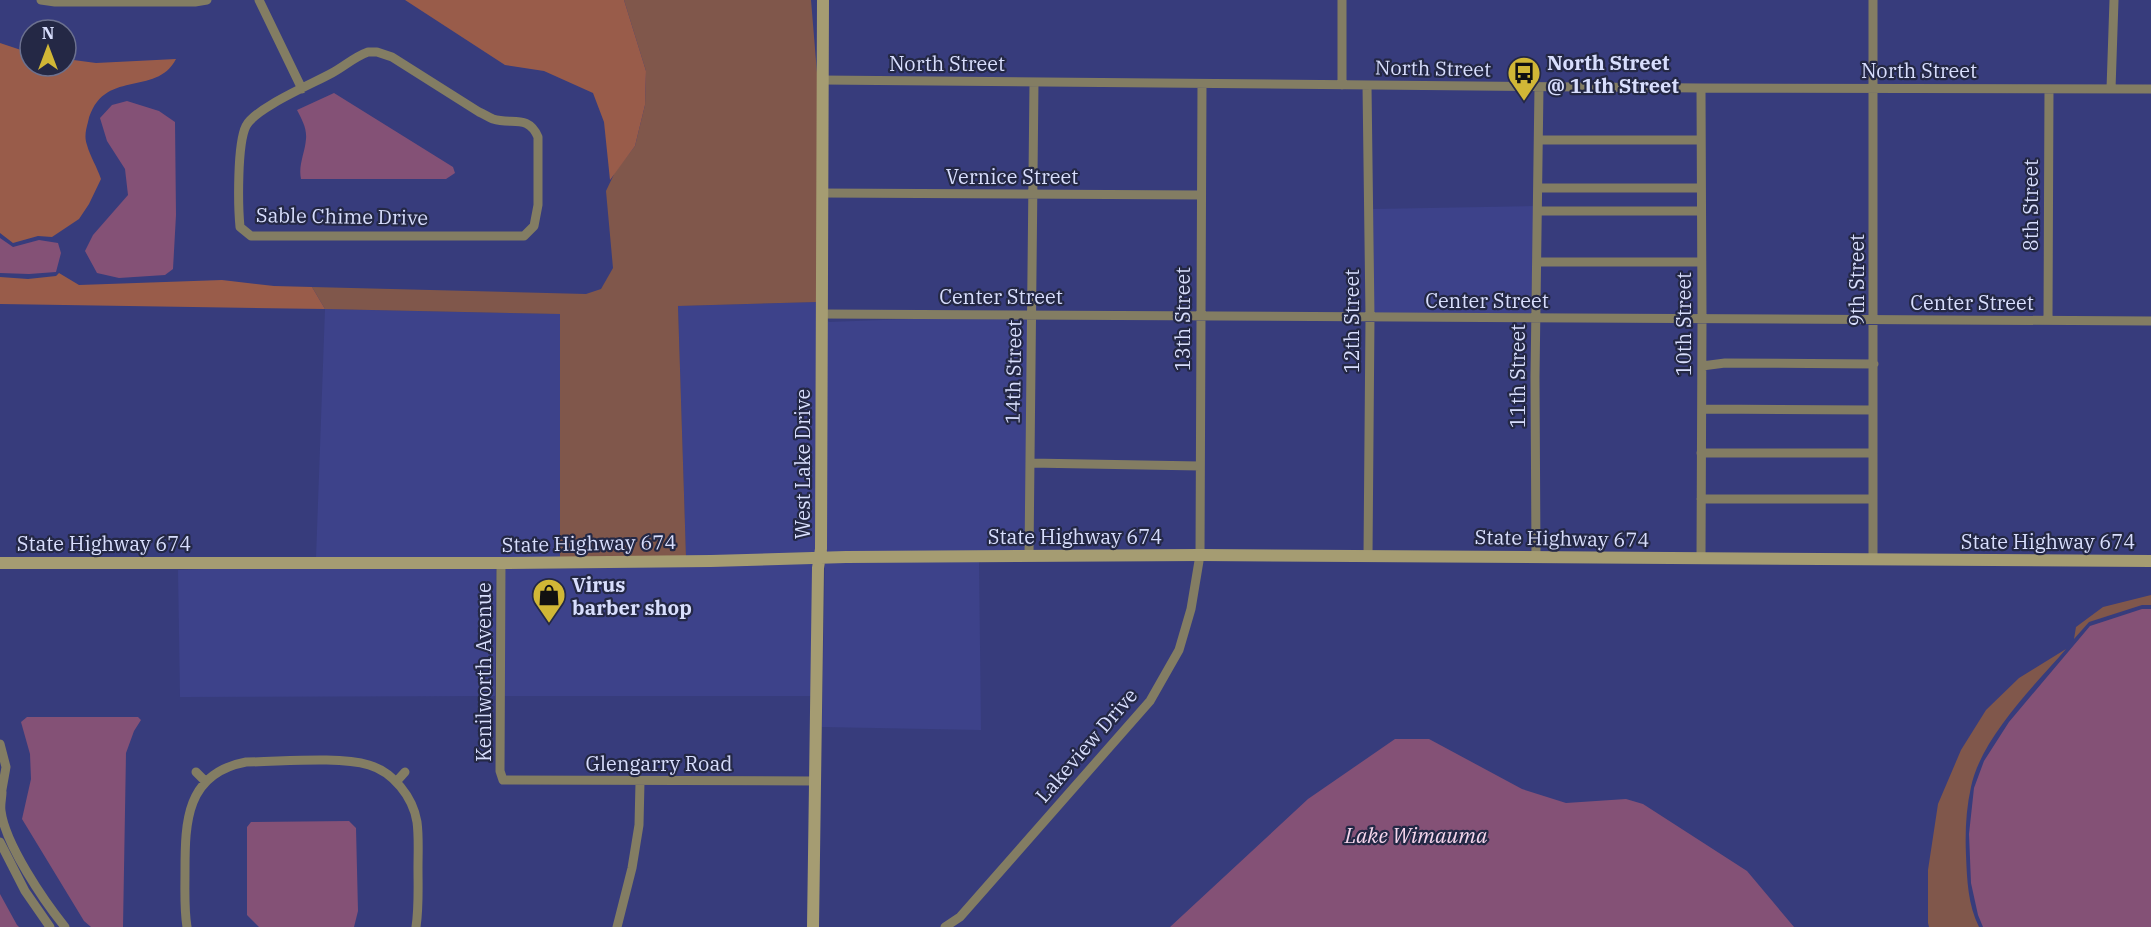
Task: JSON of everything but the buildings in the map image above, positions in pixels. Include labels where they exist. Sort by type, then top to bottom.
[{"type":"main road","name":"West Lake Drive","points":[[813,927],[820,558],[823,0]]},
{"type":"main road","name":"State Highway 674","points":[[0,563],[501,563],[1029,555],[2151,561]]},
{"type":"street","points":[[41,0],[55,3],[195,3],[207,0]]},
{"type":"street","points":[[259,0],[302,88]]},
{"type":"street","points":[[1342,0],[1342,85]]},
{"type":"street","name":"9th Street","points":[[1873,0],[1873,559]]},
{"type":"street","points":[[2111,89],[2114,0]]},
{"type":"street","name":"Sable Chime Drive","points":[[368,52],[377,52],[392,57],[486,116],[528,123],[534,128],[538,137],[538,206],[534,226],[524,236],[251,236],[240,227],[241,139],[246,124],[257,114],[302,88],[334,72],[355,57],[368,52]]},
{"type":"street","name":"North Street","points":[[822,81],[2151,89]]},
{"type":"street","name":"14th Street","points":[[1029,555],[1034,82]]},
{"type":"street","name":"13th Street","points":[[1200,555],[1202,84]]},
{"type":"street","name":"12th Street","points":[[1367,85],[1370,317],[1368,556]]},
{"type":"street","name":"11th Street","points":[[1536,557],[1535,318],[1539,87]]},
{"type":"street","name":"10th Street","points":[[1701,88],[1701,559]]},
{"type":"street","name":"8th Street","points":[[2048,320],[2049,89]]},
{"type":"street","points":[[1539,140],[1701,140]]},
{"type":"street","points":[[1538,188],[1701,188]]},
{"type":"street","name":"Vernice Street","points":[[822,193],[1201,195]]},
{"type":"street","points":[[1538,211],[1701,211]]},
{"type":"street","points":[[1537,262],[1701,262]]},
{"type":"street","name":"Center Street","points":[[822,314],[2151,321]]},
{"type":"street","points":[[1702,366],[1725,363],[1874,364]]},
{"type":"street","points":[[1702,409],[1873,410]]},
{"type":"street","points":[[1701,453],[1873,453]]},
{"type":"street","points":[[1030,463],[1200,466]]},
{"type":"street","points":[[1701,499],[1873,499]]},
{"type":"street","name":"Lakeview Drive","points":[[945,927],[960,917],[1150,700],[1179,650],[1191,609],[1200,555]]},
{"type":"street","name":"Kenilworth Avenue","points":[[501,563],[499,693],[502,780]]},
{"type":"street","points":[[0,744],[6,767],[1,795],[2,813],[14,846],[36,887],[65,927]]},
{"type":"street","points":[[187,927],[185,908],[186,821],[193,799],[206,782],[228,767],[246,762],[328,761],[347,761],[371,765],[382,770],[396,782],[411,803],[417,822],[418,908],[416,927]]},
{"type":"street","points":[[196,772],[206,782]]},
{"type":"street","points":[[396,782],[405,772]]},
{"type":"street","name":"Glengarry Road","points":[[502,780],[815,781]]},
{"type":"street","points":[[617,927],[632,868],[639,825],[640,782]]},
{"type":"street","points":[[0,842],[21,885],[50,927]]},
{"type":"shaded area","points":[[405,0],[624,0],[646,71],[645,105],[635,146],[610,180],[604,122],[593,93],[544,71],[505,65]]},
{"type":"shaded area","points":[[624,0],[811,0],[818,85],[818,302],[678,306],[686,557],[560,558],[560,314],[325,309],[312,287],[586,294],[601,289],[613,268],[606,191],[615,172],[635,146],[645,105],[646,71]]},
{"type":"shaded area","points":[[0,43],[18,49],[18,78],[78,78],[78,61],[96,63],[176,59],[167,71],[156,78],[117,88],[105,94],[95,105],[87,125],[86,139],[101,179],[79,219],[52,237],[38,236],[13,243],[0,233]]},
{"type":"shaded area","points":[[1534,206],[1531,314],[1374,313],[1373,209]]},
{"type":"shaded area","points":[[59,273],[79,285],[222,280],[274,286],[312,287],[325,309],[0,304],[0,277],[28,279],[56,276]]},
{"type":"shaded area","points":[[818,302],[817,553],[686,557],[678,306]]},
{"type":"shaded area","points":[[325,309],[560,314],[560,558],[316,558]]},
{"type":"shaded area","points":[[826,319],[829,322],[908,319],[1028,319],[1025,551],[825,553]]},
{"type":"shaded area","points":[[979,561],[981,730],[822,727],[825,563]]},
{"type":"shaded area","points":[[816,563],[812,696],[503,696],[505,568]]},
{"type":"shaded area","points":[[496,568],[495,696],[180,697],[178,570]]},
{"type":"shaded area","points":[[2151,595],[2151,605],[2142,605],[2089,622],[2074,639],[2076,627],[2103,607]]},
{"type":"shaded area","points":[[2066,649],[1997,732],[1977,769],[1971,787],[1966,821],[1967,874],[1972,910],[1979,927],[1929,927],[1928,870],[1938,804],[1961,750],[1986,710],[2019,678]]},
{"type":"water","points":[[334,93],[453,167],[455,173],[446,179],[301,179],[300,169],[306,135],[304,124],[297,110]]},
{"type":"water","points":[[127,101],[159,111],[175,122],[176,215],[173,269],[165,275],[119,278],[97,273],[85,251],[93,235],[128,195],[125,169],[107,141],[100,118],[112,105]]},
{"type":"water","points":[[0,238],[13,247],[39,240],[58,243],[61,253],[56,272],[0,273]]},
{"type":"water","points":[[2142,609],[2151,609],[2151,927],[1983,927],[1971,883],[1969,834],[1974,788],[1984,761],[2009,722],[2090,626]]},
{"type":"water","points":[[27,717],[138,717],[141,720],[134,731],[126,753],[123,927],[91,927],[84,921],[22,819],[31,779],[30,754],[21,722]]},
{"type":"water","name":"Lake Wimauma","points":[[1395,739],[1429,739],[1522,789],[1566,803],[1626,799],[1643,804],[1747,871],[1794,927],[1170,927],[1308,799]]},
{"type":"water","points":[[349,821],[356,828],[358,911],[354,927],[259,927],[247,915],[247,827],[251,822]]},
{"type":"water","points":[[0,894],[17,925],[19,927],[0,927]]},
{"type":"place","name":"North Street @ 11th Street","points":[[1524,102]]},
{"type":"place","name":"Virus barber shop","points":[[549,624]]}]
